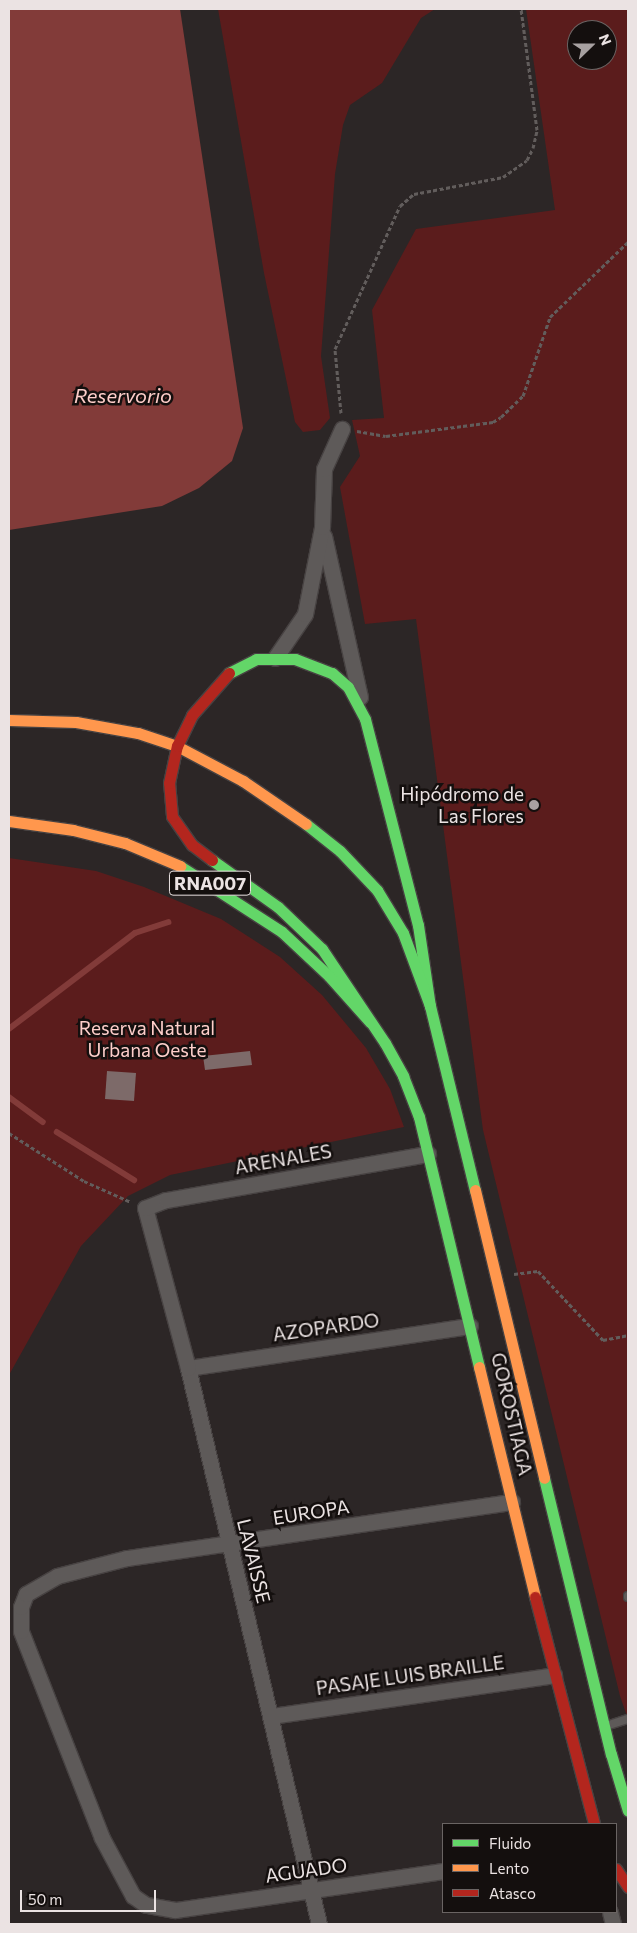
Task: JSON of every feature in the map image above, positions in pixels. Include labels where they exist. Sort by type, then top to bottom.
[{"type":"main road","points":[[370,1022],[331,961],[302,928],[181,834],[168,799],[177,746],[192,714],[225,675],[256,659],[296,659],[332,673],[348,687],[365,719],[418,924],[430,1006]]},
{"type":"main road","points":[[9,720],[104,726],[138,733],[177,746],[243,781],[285,807],[361,871],[377,890],[403,933],[430,1006]]},
{"type":"main road","name":"RNA007","points":[[9,821],[73,830],[125,843],[189,870],[282,932],[329,976],[370,1022]]},
{"type":"main road","name":"GOROSTIAGA","points":[[430,1006],[496,1277],[555,1540],[628,1811]]},
{"type":"main road","name":"GOROSTIAGA","points":[[370,1022],[403,1076],[419,1117],[512,1502],[528,1546],[554,1675],[594,1823]]},
{"type":"main road","points":[[617,1870],[628,1887]]},
{"type":"street","points":[[275,658],[305,614],[322,527],[324,469],[342,429]]},
{"type":"street","points":[[322,527],[365,719]]},
{"type":"street","name":"ARENALES","points":[[145,1208],[166,1200],[428,1154]]},
{"type":"street","name":"LAVAISSE","points":[[145,1208],[188,1368],[319,1924]]},
{"type":"street","name":"AZOPARDO","points":[[188,1368],[470,1326]]},
{"type":"street","name":"EUROPA","points":[[57,1576],[126,1558],[512,1502]]},
{"type":"street","name":"AGUADO","points":[[57,1576],[26,1594],[21,1607],[21,1631],[60,1737],[123,1880],[133,1896],[146,1905],[175,1910],[442,1871]]},
{"type":"street","name":"PASAJE LUIS BRAILLE","points":[[271,1716],[554,1675]]},
{"type":"lane","points":[[604,1726],[628,1719]]},
{"type":"path","points":[[520,9],[537,130],[533,148],[527,160],[503,177],[414,194],[400,206],[335,349],[342,429],[386,436],[493,422],[523,396],[550,317],[628,242]]},
{"type":"path","points":[[9,1133],[84,1181],[145,1208]]},
{"type":"path","points":[[496,1277],[538,1271],[603,1340],[628,1335]]},
{"type":"green space","points":[[218,9],[435,9],[421,18],[382,83],[350,105],[343,125],[335,174],[321,356],[330,418],[320,430],[303,432],[295,422],[264,273]]},
{"type":"green space","name":"Hipódromo de Las Flores","points":[[526,9],[628,9],[628,1719],[620,1696],[483,1130],[416,619],[365,624],[340,487],[360,456],[352,420],[384,418],[372,310],[416,229],[555,210]]},
{"type":"green space","name":"Reserva Natural Urbana Oeste","points":[[9,858],[96,871],[144,887],[221,919],[280,957],[322,995],[366,1048],[390,1089],[404,1127],[170,1175],[128,1196],[81,1246],[9,1375]]},
{"type":"water","name":"Reservorio","points":[[9,9],[180,9],[243,428],[232,461],[199,488],[162,506],[9,530]]},
{"type":"building","points":[[250,1051],[252,1065],[205,1070],[203,1056]]},
{"type":"building","points":[[107,1071],[136,1073],[134,1101],[105,1099]]},
{"type":"waterway","points":[[9,1029],[135,933],[168,922]]},
{"type":"waterway","points":[[9,1097],[43,1122]]},
{"type":"waterway","points":[[57,1132],[134,1180]]},
{"type":"traffic: fast","points":[[229,673],[256,659],[295,659],[332,673],[348,687],[365,719],[418,925],[430,1006],[475,1190]]},
{"type":"traffic: fast","points":[[306,824],[340,851],[377,890],[403,933],[430,1006]]},
{"type":"traffic: fast","points":[[212,860],[278,907],[322,949],[385,1043],[403,1076],[419,1117],[479,1367]]},
{"type":"traffic: fast","points":[[180,866],[282,932],[329,976],[370,1022]]},
{"type":"traffic: fast","points":[[544,1478],[611,1754],[628,1811]]},
{"type":"traffic: slow","points":[[9,720],[76,722],[138,733],[177,746],[243,781],[306,824]]},
{"type":"traffic: slow","points":[[9,821],[73,830],[125,843],[180,866]]},
{"type":"traffic: slow","points":[[475,1190],[544,1478]]},
{"type":"traffic: slow","points":[[479,1367],[535,1597]]},
{"type":"traffic: jam","points":[[212,860],[192,845],[172,816],[169,783],[177,746],[192,715],[229,673]]},
{"type":"traffic: jam","points":[[535,1597],[594,1823]]},
{"type":"traffic: jam","points":[[617,1870],[628,1887]]},
{"type":"place","name":"Hipódromo de Las Flores","points":[[534,805]]}]
